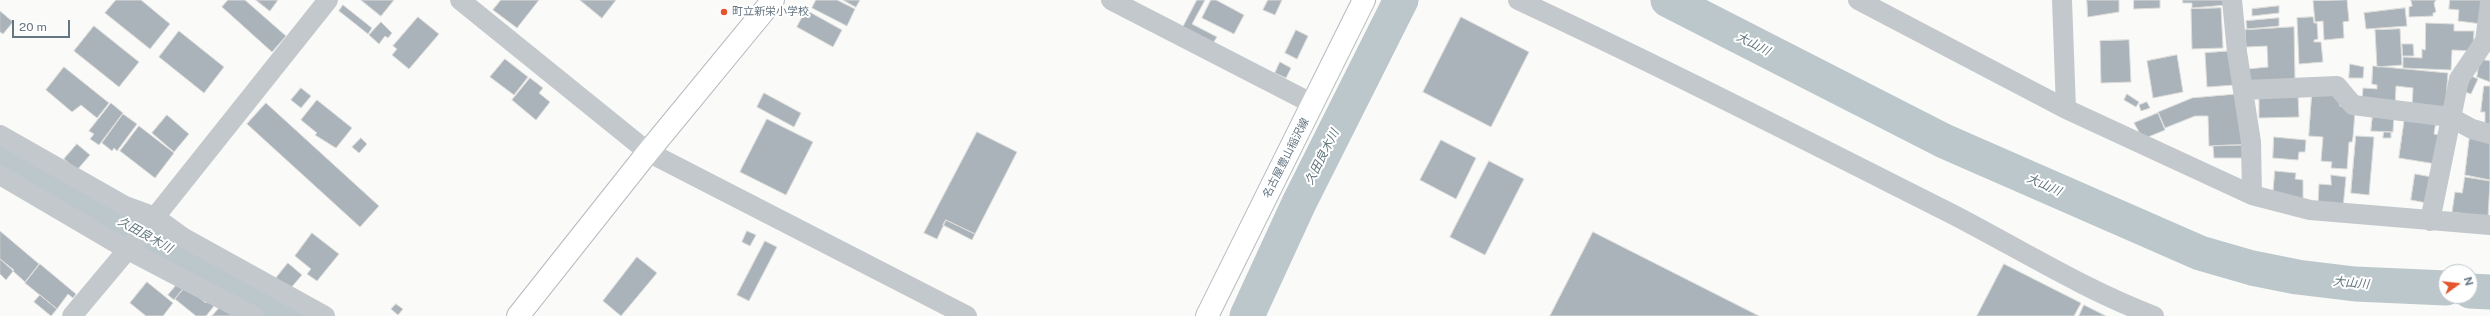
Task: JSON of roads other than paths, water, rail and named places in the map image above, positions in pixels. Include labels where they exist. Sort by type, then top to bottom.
[{"type":"street","points":[[72,316],[154,218],[328,0]]},
{"type":"street","points":[[460,0],[648,152],[967,316]]},
{"type":"street","points":[[518,316],[648,152],[773,0]]},
{"type":"street","points":[[1111,0],[1313,104]]},
{"type":"street","name":"名古屋豊山稲沢線","points":[[1207,316],[1364,0]]},
{"type":"street","points":[[1518,0],[1817,146],[1980,228],[2049,267],[2154,316]]},
{"type":"street","points":[[2062,0],[2066,109]]},
{"type":"street","points":[[2232,0],[2251,142],[2252,195]]},
{"type":"street","points":[[1862,1],[2066,109],[2252,195],[2310,210],[2490,225]]},
{"type":"street","points":[[2430,221],[2450,117],[2459,80],[2484,41],[2490,3]]},
{"type":"street","points":[[2244,90],[2337,86],[2353,105],[2450,117],[2472,129],[2490,134]]},
{"type":"street","points":[[0,135],[126,206],[154,218],[184,238],[326,316]]},
{"type":"street","points":[[0,175],[127,249],[254,316]]},
{"type":"waterway","name":"久田良木川","points":[[1247,316],[1299,203],[1401,0]]},
{"type":"waterway","name":"大山川","points":[[1668,0],[1944,141],[2200,253],[2252,268],[2297,277],[2355,284],[2438,288]]},
{"type":"waterway","name":"久田良木川","points":[[0,154],[290,316]]},
{"type":"waterway","name":"大山川","points":[[2478,291],[2490,292]]},
{"type":"place","name":"町立新栄小学校","points":[[724,12]]}]
